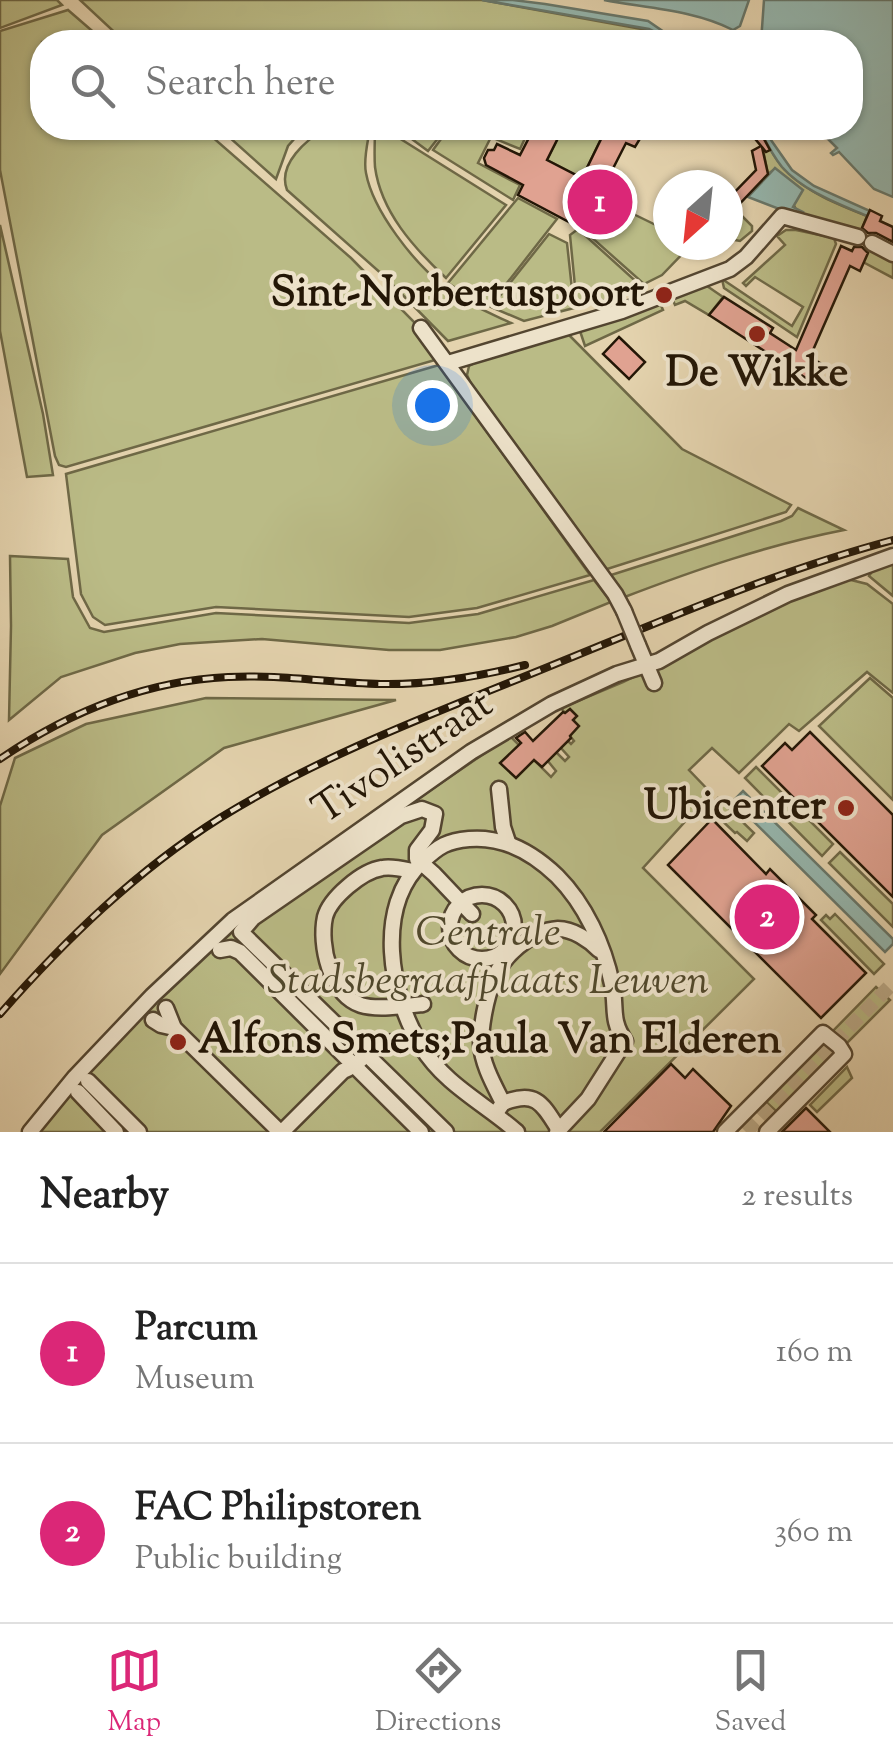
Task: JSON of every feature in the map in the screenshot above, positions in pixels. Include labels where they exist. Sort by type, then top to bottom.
[{"type":"street","points":[[448,363],[622,311],[730,269],[746,257],[782,216],[865,240],[893,254]]},
{"type":"street","points":[[421,328],[615,594],[654,683]]},
{"type":"street","name":"Tivolistraat","points":[[30,1132],[75,1077],[139,1010],[233,920],[472,752],[552,704],[616,674],[659,661],[788,594],[893,556]]},
{"type":"street","points":[[498,789],[508,842]]},
{"type":"street","points":[[417,867],[417,850],[432,830],[435,814],[422,809],[401,816],[253,918],[241,932],[421,1132]]},
{"type":"street","points":[[463,840],[508,842],[532,856],[568,888],[589,919],[602,952],[613,986],[616,1028],[625,1042],[588,1099],[558,1131],[544,1106],[534,1099],[518,1097],[500,1108],[458,1089],[441,1072],[421,1045],[402,1006],[396,981],[392,939],[400,898],[417,867],[440,845],[463,840]]},
{"type":"street","points":[[423,1004],[361,1005],[352,1000],[328,968],[325,916],[341,894],[365,874],[383,867],[417,867],[434,874],[472,914]]},
{"type":"street","points":[[486,895],[508,906],[515,930],[504,952],[479,959],[458,948],[450,924],[462,902],[486,895]]},
{"type":"street","points":[[517,1132],[500,1108],[481,1046],[493,980],[518,946],[529,938],[558,929],[573,932],[602,952]]},
{"type":"street","points":[[220,950],[231,948],[240,952],[446,1132]]},
{"type":"street","points":[[166,1008],[174,1028],[281,1132],[343,1071],[378,1046],[421,1045]]},
{"type":"street","points":[[153,1020],[174,1028]]},
{"type":"street","points":[[725,1132],[823,1033],[832,1038],[844,1054],[768,1130]]},
{"type":"street","points":[[116,1132],[83,1087],[139,1132]]},
{"type":"street","points":[[749,1108],[762,1106],[771,1116],[768,1130]]},
{"type":"green space","points":[[0,0],[57,0],[62,5],[0,28]]},
{"type":"green space","points":[[80,0],[482,0],[647,30],[112,30]]},
{"type":"green space","points":[[68,10],[91,30],[30,30],[30,140],[216,140],[351,258],[414,322],[435,360],[66,467],[59,465],[0,170],[0,31]]},
{"type":"green space","points":[[232,140],[293,140],[276,179]]},
{"type":"green space","points":[[310,140],[368,140],[365,156],[370,188],[396,235],[420,264],[452,292],[511,323],[448,341],[384,276],[287,190],[286,171]]},
{"type":"green space","points":[[375,140],[402,140],[506,205],[446,278],[411,242],[392,214],[375,167]]},
{"type":"green space","points":[[413,140],[437,140],[428,151]]},
{"type":"green space","points":[[440,140],[490,140],[478,163],[520,185],[513,200],[433,150]]},
{"type":"green space","points":[[498,140],[524,140],[520,149]]},
{"type":"green space","points":[[557,140],[601,140],[582,178],[547,160]]},
{"type":"green space","points":[[767,143],[793,178],[867,216],[860,234],[800,217],[775,169],[768,174],[762,145]]},
{"type":"green space","points":[[518,198],[557,219],[489,306],[448,283]]},
{"type":"green space","points":[[621,208],[653,224],[653,260],[676,260],[662,275],[644,284],[581,228],[588,212],[612,224]]},
{"type":"green space","points":[[743,217],[752,226],[743,238]]},
{"type":"green space","points":[[0,225],[53,475],[27,477],[0,331]]},
{"type":"green space","points":[[578,229],[641,286],[618,297],[577,307],[570,235]]},
{"type":"green space","points":[[786,230],[834,238],[836,244],[797,337],[724,288],[722,279],[792,326],[803,307],[755,277],[746,286],[743,283],[785,245],[777,236]]},
{"type":"green space","points":[[549,234],[567,243],[574,308],[524,321],[491,307]]},
{"type":"green space","points":[[870,246],[893,260],[893,278],[863,262]]},
{"type":"green space","points":[[704,284],[723,297],[709,315],[685,301],[675,305],[671,296]]},
{"type":"green space","points":[[659,301],[663,310],[585,346],[580,331],[628,316]]},
{"type":"green space","points":[[568,334],[682,449],[791,505],[786,512],[604,570],[467,375],[469,366],[482,359]]},
{"type":"green space","points":[[439,365],[590,575],[477,608],[409,617],[216,607],[105,625],[93,617],[81,594],[66,474]]},
{"type":"green space","points":[[798,508],[844,530],[732,559],[622,598],[608,576],[781,521]]},
{"type":"green space","points":[[10,556],[68,559],[73,597],[90,628],[104,632],[216,613],[409,623],[478,614],[594,580],[611,602],[516,637],[440,650],[389,650],[262,639],[180,644],[135,653],[61,677],[9,720]]},
{"type":"green space","points":[[893,563],[893,596],[869,576],[873,570]]},
{"type":"green space","name":"Centrale Stadsbegraafplaats Leuven","points":[[847,579],[867,584],[893,604],[893,693],[867,672],[799,731],[789,724],[739,773],[712,748],[689,770],[711,793],[643,868],[754,979],[600,1132],[37,1132],[127,1026],[235,923],[510,736],[551,777],[556,771],[547,760],[556,752],[565,761],[569,757],[561,748],[561,734],[571,744],[574,741],[570,736],[576,716],[561,708],[794,599]]},
{"type":"green space","points":[[870,678],[893,698],[893,800],[819,726]]},
{"type":"green space","points":[[206,698],[396,700],[224,748],[102,835],[0,974],[0,806],[15,758],[86,724]]},
{"type":"green space","points":[[756,767],[833,844],[822,856],[745,778]]},
{"type":"green space","points":[[718,798],[754,833],[747,841],[717,816],[721,811],[713,803]]},
{"type":"green space","points":[[840,852],[893,904],[893,927],[829,863]]},
{"type":"green space","points":[[835,914],[884,964],[874,974],[821,920]]},
{"type":"green space","points":[[876,987],[890,1000],[843,1047],[830,1034]]},
{"type":"green space","points":[[820,1043],[830,1047],[834,1057],[778,1113],[764,1100]]},
{"type":"green space","points":[[847,1067],[852,1078],[817,1112],[810,1105]]},
{"type":"water","points":[[482,0],[545,4],[648,21],[661,30]]},
{"type":"water","points":[[604,0],[749,0],[740,26],[733,30],[686,14]]},
{"type":"water","points":[[764,0],[893,0],[893,197],[874,189],[839,152],[831,153],[837,148],[829,140],[863,140],[863,30],[762,30]]},
{"type":"water","points":[[765,140],[771,140],[792,170],[814,186],[870,211],[867,216],[800,183]]},
{"type":"water","points":[[775,168],[803,190],[793,207],[803,212],[800,217],[748,197]]},
{"type":"water","points":[[743,791],[893,939],[885,952],[733,801]]},
{"type":"building","points":[[528,140],[557,140],[547,160],[582,178],[601,140],[639,140],[635,147],[626,143],[600,194],[620,204],[613,215],[581,198],[569,222],[518,195],[523,185],[486,165],[484,158],[497,144],[520,155]]},
{"type":"building","points":[[756,140],[765,140],[770,150],[766,152],[762,147],[768,174],[743,200],[743,183],[756,170],[752,151],[761,146]]},
{"type":"building","points":[[870,210],[893,227],[893,242],[862,228]]},
{"type":"building","points":[[841,246],[852,251],[862,247],[868,253],[860,271],[850,266],[810,357],[820,363],[812,382],[709,315],[724,297],[773,328],[770,333],[796,350]]},
{"type":"building","points":[[619,337],[645,362],[629,379],[603,354]]},
{"type":"building","points":[[570,709],[579,726],[542,767],[534,760],[516,778],[500,763],[521,743],[516,738],[525,732],[533,741]]},
{"type":"building","name":"Ubicenter","points":[[810,732],[893,815],[893,897],[762,766],[785,743],[792,750]]},
{"type":"building","points":[[712,819],[766,874],[770,869],[816,915],[812,919],[866,973],[821,1018],[668,865]]},
{"type":"building","points":[[671,1064],[685,1078],[693,1069],[731,1106],[713,1132],[604,1132]]},
{"type":"building","points":[[806,1108],[830,1132],[782,1132]]},
{"type":"tunnel","points":[[746,1132],[893,983]]},
{"type":"railway","points":[[0,1014],[76,933],[131,884],[189,839],[261,794],[389,732],[686,611],[809,565],[893,540]]},
{"type":"railway","points":[[0,759],[80,713],[167,685],[247,676],[417,683],[525,665]]},
{"type":"place","name":"Parcum","points":[[600,202]]},
{"type":"place","name":"Sint-Norbertuspoort","points":[[664,295]]},
{"type":"place","name":"De Wikke","points":[[757,334]]},
{"type":"place","name":"Ubicenter","points":[[846,808]]},
{"type":"place","name":"FAC Philipstoren","points":[[767,917]]},
{"type":"place","name":"Alfons Smets;Paula Van Elderen","points":[[178,1042]]}]
